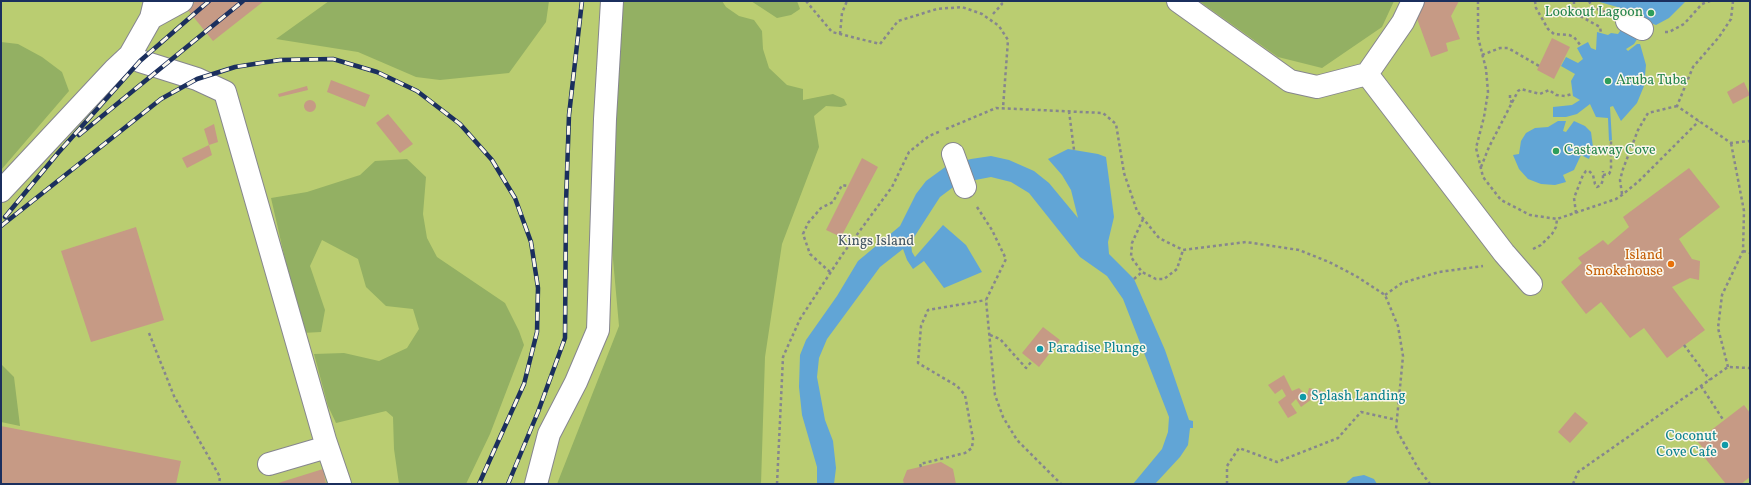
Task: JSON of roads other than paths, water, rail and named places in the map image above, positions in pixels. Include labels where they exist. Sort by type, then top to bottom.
[{"type":"street","points":[[1,191],[115,69],[130,55],[153,10],[182,1]]},
{"type":"street","points":[[536,484],[549,434],[576,382],[598,330],[605,119],[612,1]]},
{"type":"street","points":[[1178,1],[1290,81],[1317,87],[1367,74],[1402,22],[1413,1]]},
{"type":"street","points":[[130,55],[140,61],[197,79],[225,92],[327,447],[340,484]]},
{"type":"street","points":[[1367,74],[1509,259],[1531,284]]},
{"type":"street","points":[[952,154],[965,187]]},
{"type":"street","points":[[270,464],[327,447]]},
{"type":"water","name":"Aruba Tuba","points":[[1596,1],[1686,1],[1669,18],[1656,25],[1648,22],[1634,44],[1626,49],[1628,51],[1637,44],[1640,44],[1646,65],[1644,86],[1637,103],[1621,121],[1613,106],[1610,107],[1612,140],[1609,141],[1608,118],[1596,117],[1590,104],[1577,114],[1566,117],[1553,117],[1553,107],[1572,105],[1580,100],[1573,96],[1571,81],[1575,74],[1561,66],[1566,57],[1578,63],[1583,59],[1577,48],[1588,42],[1591,48],[1596,50],[1597,32],[1608,35],[1611,33],[1618,34],[1627,21],[1628,10]]},
{"type":"water","name":"Castaway Cove","points":[[1558,121],[1566,121],[1563,131],[1566,132],[1574,121],[1585,126],[1591,132],[1593,147],[1589,159],[1581,155],[1574,170],[1563,175],[1566,182],[1555,185],[1541,184],[1528,179],[1519,169],[1513,155],[1519,154],[1521,141],[1526,133],[1535,128],[1548,127]]},
{"type":"water","points":[[1068,149],[1098,154],[1106,157],[1114,217],[1108,242],[1109,254],[1134,279],[1165,350],[1189,420],[1193,421],[1193,428],[1190,428],[1188,445],[1180,457],[1155,484],[1133,484],[1162,449],[1168,432],[1169,417],[1123,299],[1107,276],[1080,257],[1029,193],[1011,182],[991,177],[970,181],[952,188],[940,197],[911,242],[912,252],[915,257],[943,225],[966,245],[982,272],[944,288],[924,261],[913,269],[907,260],[903,249],[880,267],[827,339],[819,358],[817,377],[825,420],[833,441],[836,468],[834,484],[817,484],[817,467],[802,415],[799,387],[800,355],[806,340],[837,296],[858,261],[900,226],[916,194],[926,181],[948,165],[971,159],[991,156],[1009,160],[1034,171],[1049,183],[1078,218],[1071,190],[1062,175],[1048,159]]},
{"type":"water","points":[[1364,475],[1374,479],[1377,484],[1346,483],[1353,477]]},
{"type":"railway","points":[[5,217],[58,153],[140,61],[209,1]]},
{"type":"railway","points":[[79,135],[243,1]]},
{"type":"railway","points":[[508,484],[538,412],[565,338],[566,203],[569,115],[582,1]]},
{"type":"railway","points":[[1,226],[161,99],[197,79],[235,67],[280,60],[333,59],[377,72],[417,91],[460,124],[492,160],[515,198],[531,242],[538,288],[537,332],[524,384],[479,484]]},
{"type":"place","name":"Lookout Lagoon","points":[[1651,13]]},
{"type":"place","name":"Aruba Tuba","points":[[1608,81]]},
{"type":"place","name":"Castaway Cove","points":[[1556,151]]},
{"type":"place","name":"Island Smokehouse","points":[[1671,264]]},
{"type":"place","name":"Paradise Plunge","points":[[1040,349]]},
{"type":"place","name":"Splash Landing","points":[[1303,397]]},
{"type":"place","name":"Coconut Cove Cafe","points":[[1725,445]]},
{"type":"park label","name":"Kings Island","points":[[876,242]]}]
